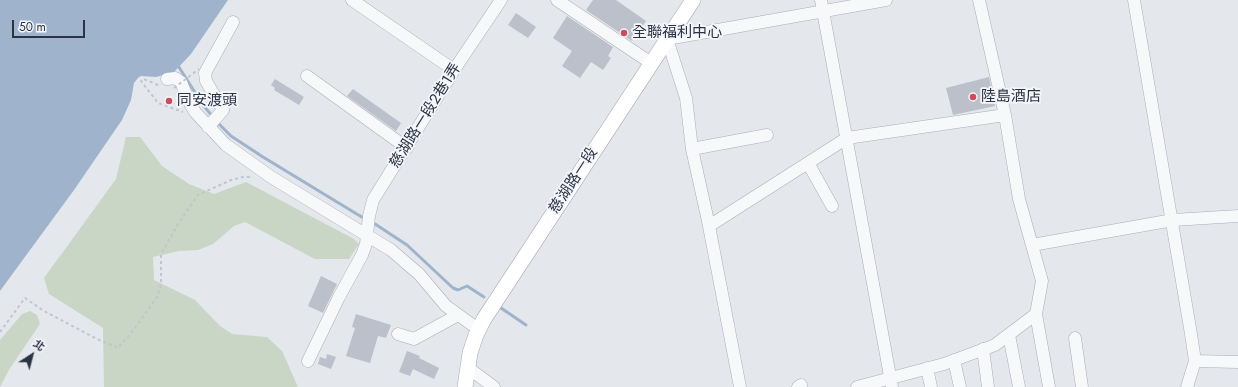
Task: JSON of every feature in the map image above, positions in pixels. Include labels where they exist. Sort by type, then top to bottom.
[{"type":"main road","name":"慈湖路一段","points":[[465,387],[467,367],[478,329],[693,0]]},
{"type":"street","points":[[352,0],[454,70]]},
{"type":"street","name":"慈湖路一段2巷1弄","points":[[308,361],[331,311],[362,255],[373,200],[407,148],[454,70],[501,0]]},
{"type":"street","points":[[557,0],[651,63]]},
{"type":"street","points":[[740,387],[709,226],[692,149],[686,98],[667,39],[822,6],[886,0]]},
{"type":"street","points":[[979,0],[1005,115],[1019,198],[1042,281],[1036,314],[1050,387]]},
{"type":"street","points":[[1134,0],[1173,220],[1195,361],[1187,387]]},
{"type":"street","points":[[822,6],[891,382]]},
{"type":"street","points":[[209,126],[220,114],[222,109],[207,83],[206,73],[233,22]]},
{"type":"street","points":[[307,76],[407,148]]},
{"type":"street","points":[[168,85],[175,78],[181,82],[191,106],[238,154],[271,177],[367,233],[391,250],[411,267],[440,300],[478,329]]},
{"type":"street","points":[[709,226],[847,138],[1005,115]]},
{"type":"street","points":[[692,149],[767,134]]},
{"type":"street","points":[[808,163],[832,206]]},
{"type":"street","points":[[1032,245],[1173,220],[1238,216]]},
{"type":"street","points":[[857,387],[891,382],[995,345],[1036,314]]},
{"type":"street","points":[[398,334],[414,339],[458,315]]},
{"type":"street","points":[[1009,335],[1019,387]]},
{"type":"street","points":[[1075,338],[1082,387]]},
{"type":"street","points":[[983,349],[988,387]]},
{"type":"street","points":[[1195,361],[1238,359]]},
{"type":"street","points":[[954,360],[960,387]]},
{"type":"street","points":[[467,367],[494,387]]},
{"type":"street","points":[[927,368],[931,387]]},
{"type":"path","points":[[191,106],[180,112],[160,104],[146,89],[142,80],[168,85],[199,69]]},
{"type":"path","points":[[0,332],[25,298],[44,311],[97,339],[118,348],[135,328],[157,297],[160,284],[161,254],[178,224],[198,195],[243,177],[271,177]]},
{"type":"green space","points":[[126,137],[140,137],[162,166],[189,184],[214,194],[246,182],[354,239],[359,244],[349,259],[315,259],[245,222],[234,226],[213,244],[198,250],[179,251],[153,257],[154,280],[195,300],[220,326],[232,334],[267,337],[282,351],[298,387],[104,387],[103,328],[49,294],[44,278],[116,179]]},
{"type":"green space","points":[[30,311],[37,315],[40,324],[10,368],[0,387],[0,340],[22,314]]},
{"type":"water","points":[[0,0],[228,0],[191,54],[174,72],[156,77],[141,76],[134,83],[131,100],[122,120],[74,190],[0,291]]},
{"type":"building","name":"全聯福利中心","points":[[593,0],[616,0],[646,21],[632,41],[586,10]]},
{"type":"building","points":[[516,13],[536,27],[528,38],[508,25]]},
{"type":"building","points":[[567,16],[613,47],[608,56],[611,58],[603,70],[591,62],[580,78],[562,66],[572,51],[553,38]]},
{"type":"building","name":"陸島酒店","points":[[989,77],[995,106],[953,115],[946,88]]},
{"type":"building","points":[[275,79],[304,97],[299,105],[274,90],[275,88],[271,85]]},
{"type":"building","points":[[353,89],[401,123],[396,131],[347,96]]},
{"type":"building","points":[[321,276],[337,284],[323,313],[308,306]]},
{"type":"building","points":[[356,314],[391,325],[386,338],[378,336],[370,363],[346,356],[355,328],[352,327]]},
{"type":"building","points":[[407,351],[420,356],[419,358],[439,368],[434,379],[413,369],[410,376],[399,372]]},
{"type":"building","points":[[327,354],[336,357],[331,369],[318,364],[320,357],[326,359]]},
{"type":"waterway","points":[[177,64],[203,105],[213,117]]},
{"type":"waterway","points":[[216,121],[231,136],[365,219]]},
{"type":"waterway","points":[[372,222],[407,245],[453,288],[458,290],[467,286],[484,297]]},
{"type":"waterway","points":[[501,308],[526,325]]},
{"type":"place","name":"全聯福利中心","points":[[624,33]]},
{"type":"place","name":"陸島酒店","points":[[973,97]]},
{"type":"place","name":"同安渡頭","points":[[169,101]]}]
